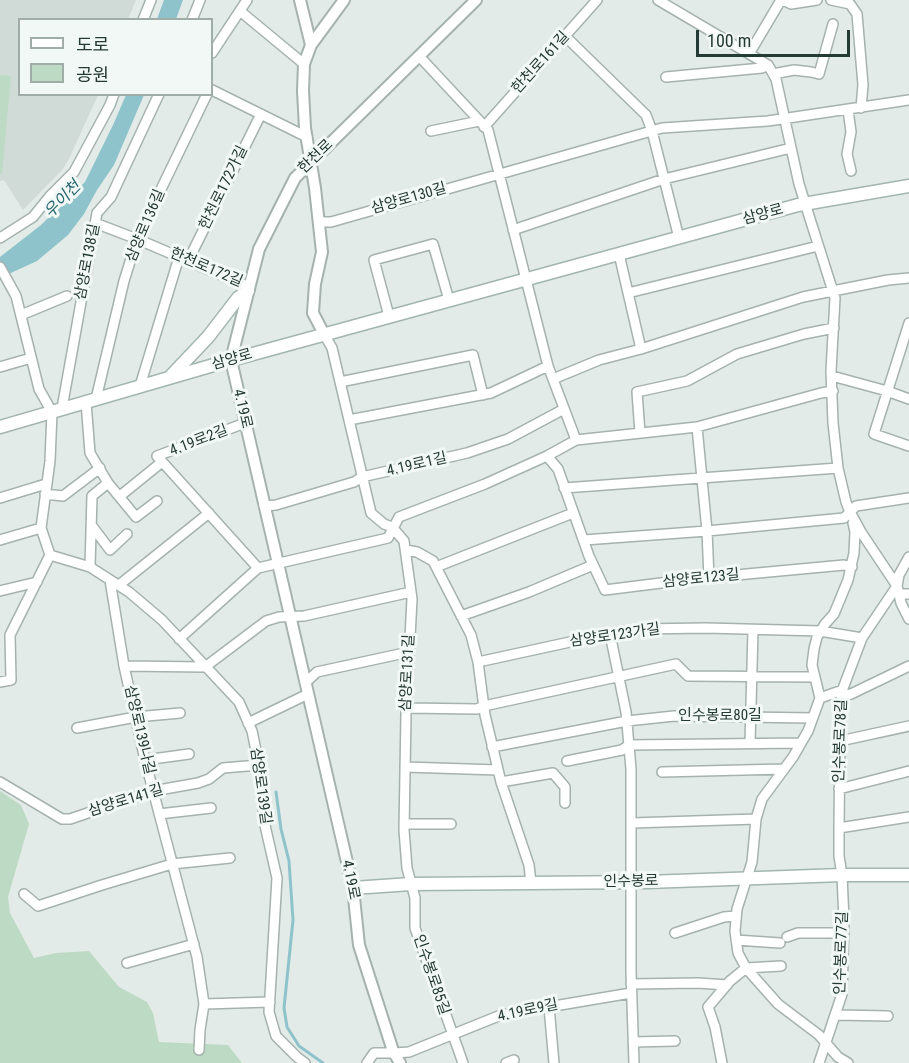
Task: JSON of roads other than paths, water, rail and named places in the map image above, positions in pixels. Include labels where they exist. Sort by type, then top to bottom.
[{"type":"main road","name":"삼양로","points":[[0,427],[324,334],[805,204],[909,186]]},
{"type":"main road","points":[[170,377],[208,337],[238,298],[249,289]]},
{"type":"main road","name":"인수봉로","points":[[353,888],[411,884],[631,882],[909,875]]},
{"type":"street","points":[[144,18],[151,0]]},
{"type":"street","points":[[193,18],[200,0]]},
{"type":"street","points":[[213,52],[247,0]]},
{"type":"street","points":[[300,0],[311,45]]},
{"type":"street","points":[[324,334],[313,313],[315,284],[322,252],[307,137],[303,91],[304,64],[311,45],[344,0]]},
{"type":"street","name":"한천로","points":[[231,360],[259,249],[295,178],[476,0]]},
{"type":"street","name":"한천로161길","points":[[482,124],[597,0]]},
{"type":"street","points":[[657,0],[749,54],[770,69],[776,79],[805,204],[836,298],[832,423],[838,468],[855,532],[852,567],[834,614],[817,637],[812,665],[820,698],[808,730],[793,757],[762,799],[756,819],[752,862],[737,909],[736,940],[738,953],[746,968],[778,1004],[819,1035],[838,1057],[848,1063]]},
{"type":"street","points":[[749,54],[782,0],[791,4],[816,0]]},
{"type":"street","points":[[831,0],[850,4],[856,14],[862,85],[861,108]]},
{"type":"street","points":[[240,11],[304,64]]},
{"type":"street","points":[[666,77],[762,68],[819,74],[833,24]]},
{"type":"street","points":[[565,36],[646,115],[679,238]]},
{"type":"street","points":[[419,56],[488,130],[548,366],[576,440]]},
{"type":"street","points":[[213,90],[307,137]]},
{"type":"street","points":[[0,238],[33,217],[74,172],[113,96]]},
{"type":"street","name":"삼양로138길","points":[[57,410],[97,213],[111,197],[158,96]]},
{"type":"street","name":"삼양로136길","points":[[91,400],[137,239],[206,96]]},
{"type":"street","name":"삼양로130길","points":[[319,222],[331,222],[662,128],[784,119],[909,100]]},
{"type":"street","points":[[848,110],[850,132],[847,154],[851,171]]},
{"type":"street","name":"한천로172가길","points":[[188,261],[261,114]]},
{"type":"street","points":[[431,131],[482,124]]},
{"type":"street","points":[[513,230],[664,179],[791,148]]},
{"type":"street","name":"한천로172길","points":[[95,223],[179,256],[249,289]]},
{"type":"street","points":[[389,316],[374,260],[433,244],[449,300]]},
{"type":"street","points":[[628,293],[819,246]]},
{"type":"street","points":[[619,254],[641,349]]},
{"type":"street","points":[[140,386],[179,256]]},
{"type":"street","points":[[0,267],[16,296],[39,388],[57,410],[41,528],[50,555],[10,635],[11,680],[0,682]]},
{"type":"street","points":[[553,379],[599,360],[641,349],[803,297],[909,278]]},
{"type":"street","name":"삼양로138길","points":[[21,315],[67,296]]},
{"type":"street","points":[[640,433],[637,392],[687,381],[737,354],[804,334],[834,328]]},
{"type":"street","points":[[908,330],[874,434],[909,446]]},
{"type":"street","name":"삼양로131길","points":[[324,334],[332,348],[371,513],[384,524],[393,527],[404,541],[406,550],[411,592],[404,824],[407,868],[411,884]]},
{"type":"street","points":[[340,382],[472,355],[483,395]]},
{"type":"street","points":[[0,367],[31,358]]},
{"type":"street","name":"4.19로","points":[[231,360],[353,888],[359,945],[397,1058]]},
{"type":"street","points":[[349,420],[491,393],[548,366]]},
{"type":"street","points":[[832,376],[909,399]]},
{"type":"street","points":[[180,639],[258,568],[388,538],[399,517],[485,484],[576,440],[697,427],[810,395],[832,391]]},
{"type":"street","points":[[91,400],[90,453],[108,483],[136,517],[156,501]]},
{"type":"street","name":"4.19로1길","points":[[264,506],[276,505],[354,482],[362,477],[467,453],[508,438],[564,409]]},
{"type":"street","name":"4.19로2길","points":[[245,423],[157,456],[258,568]]},
{"type":"street","points":[[697,427],[709,578]]},
{"type":"street","name":"삼양로123길","points":[[547,456],[558,469],[604,590],[844,565],[852,567]]},
{"type":"street","points":[[120,496],[162,462]]},
{"type":"street","points":[[0,498],[46,489],[63,496],[100,468]]},
{"type":"street","points":[[564,488],[838,468]]},
{"type":"street","points":[[90,567],[92,496],[108,483]]},
{"type":"street","points":[[584,540],[844,518],[856,506],[909,498]]},
{"type":"street","points":[[850,512],[902,591],[901,603],[909,619]]},
{"type":"street","points":[[119,585],[209,513]]},
{"type":"street","points":[[436,567],[573,513]]},
{"type":"street","points":[[92,526],[110,550],[127,534]]},
{"type":"street","points":[[0,540],[41,528]]},
{"type":"street","points":[[406,550],[417,552],[433,561],[471,635],[478,662],[492,747],[529,866],[531,883]]},
{"type":"street","name":"삼양로139길","points":[[50,555],[90,567],[129,592],[180,639],[238,702],[252,731],[259,765],[264,822],[278,878],[269,1012],[276,1036],[305,1063]]},
{"type":"street","name":"인수봉로78길","points":[[842,875],[839,856],[839,789],[842,691],[862,638],[902,591],[899,575],[909,557]]},
{"type":"street","points":[[462,616],[593,564]]},
{"type":"street","name":"삼양로139나길","points":[[110,580],[124,666],[145,760],[197,957],[204,1004],[199,1050]]},
{"type":"street","points":[[0,591],[37,582]]},
{"type":"street","points":[[205,667],[266,621],[279,617],[304,616],[411,592]]},
{"type":"street","name":"삼양로123가길","points":[[478,662],[641,629],[820,631],[862,638]]},
{"type":"street","points":[[750,743],[753,630]]},
{"type":"street","points":[[610,634],[627,721],[631,770],[631,988],[634,1063]]},
{"type":"street","points":[[0,638],[10,635]]},
{"type":"street","points":[[305,683],[317,672],[409,652]]},
{"type":"street","points":[[406,708],[477,709],[676,664],[688,676],[815,677]]},
{"type":"street","name":"삼양로139나길","points":[[124,666],[205,667]]},
{"type":"street","points":[[820,698],[842,691],[851,694],[909,666]]},
{"type":"street","points":[[248,723],[308,694]]},
{"type":"street","points":[[77,728],[136,717],[180,713]]},
{"type":"street","name":"인수봉로80길","points":[[492,747],[627,721],[674,716],[812,718]]},
{"type":"street","points":[[840,741],[909,726]]},
{"type":"street","name":"인수봉로80길","points":[[567,761],[622,750],[629,745],[801,743]]},
{"type":"street","points":[[145,760],[189,754]]},
{"type":"street","name":"삼양로141길","points":[[0,782],[62,819],[70,819],[153,791],[198,783],[209,779],[223,768],[259,765]]},
{"type":"street","points":[[405,767],[498,770]]},
{"type":"street","points":[[662,772],[783,769]]},
{"type":"street","points":[[839,789],[909,771]]},
{"type":"street","points":[[501,782],[552,773],[565,787],[565,803]]},
{"type":"street","points":[[159,814],[211,808]]},
{"type":"street","points":[[839,828],[909,817]]},
{"type":"street","points":[[632,823],[756,819]]},
{"type":"street","points":[[404,824],[451,824]]},
{"type":"street","points":[[24,894],[38,906],[172,864],[230,858]]},
{"type":"street","name":"인수봉로77길","points":[[819,1063],[842,994],[844,933],[842,875]]},
{"type":"street","name":"인수봉로85길","points":[[411,884],[415,898],[415,928],[463,1063]]},
{"type":"street","points":[[675,933],[724,917],[736,916]]},
{"type":"street","points":[[736,940],[784,940],[798,933],[844,933]]},
{"type":"street","points":[[128,963],[194,944]]},
{"type":"street","points":[[722,1063],[715,1027],[708,1007],[746,968],[781,966]]},
{"type":"street","name":"4.19로9길","points":[[367,1063],[374,1053],[397,1058],[501,1015],[549,1007],[631,988],[698,983],[727,985]]},
{"type":"street","points":[[204,1004],[270,1002]]},
{"type":"street","points":[[549,1007],[554,1063]]},
{"type":"street","points":[[836,1015],[888,1016]]},
{"type":"street","points":[[633,1042],[675,1041]]},
{"type":"water","points":[[164,0],[183,0],[176,18],[157,18]]},
{"type":"water","name":"우이천","points":[[126,96],[144,96],[114,165],[84,214],[68,235],[37,261],[0,278],[0,257],[41,225],[85,182]]},
{"type":"waterway","points":[[276,792],[281,829],[289,861],[293,920],[284,1008],[287,1027],[299,1046],[323,1063]]}]
